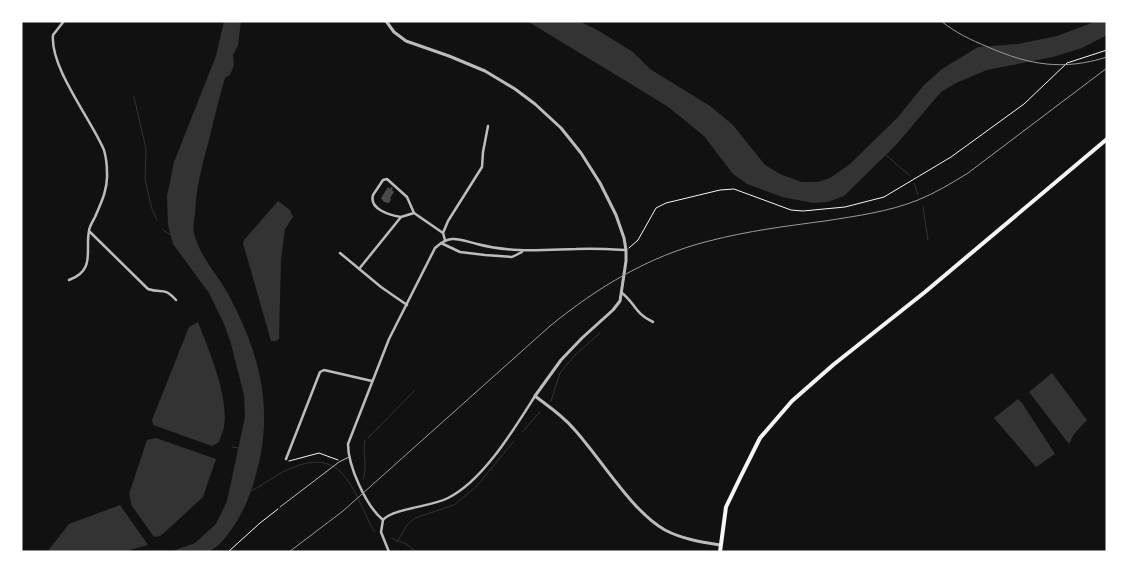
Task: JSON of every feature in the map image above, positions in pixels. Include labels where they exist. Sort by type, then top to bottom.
[{"type":"main road","points":[[720,552],[726,507],[760,438],[792,401],[833,365],[925,292],[1107,140]]},
{"type":"street","points":[[64,21],[53,35],[55,54],[62,72],[104,152],[107,174],[104,195],[88,231],[89,257],[83,271],[70,280]]},
{"type":"street","points":[[386,21],[390,28],[406,41],[462,60],[494,76],[521,93],[545,112],[568,136],[594,172],[616,215],[626,250],[622,293],[620,301],[613,310],[561,360],[482,472],[468,485],[450,498],[392,514],[383,520],[381,532],[388,552]]},
{"type":"street","points":[[443,233],[465,192],[482,167],[482,152],[488,126]]},
{"type":"street","points":[[414,213],[401,217],[392,216],[375,207],[371,198],[384,180],[387,180],[407,197],[414,213],[443,233],[445,240]]},
{"type":"street","points":[[359,268],[401,217]]},
{"type":"street","points":[[88,231],[148,289],[164,290],[176,300]]},
{"type":"street","points":[[383,520],[368,503],[350,457],[348,444],[389,339],[435,248],[441,242],[454,238],[524,252],[587,248],[626,250]]},
{"type":"street","points":[[441,242],[460,252],[512,257],[524,252]]},
{"type":"street","points":[[340,253],[381,287],[407,305]]},
{"type":"street","points":[[622,293],[639,314],[653,322]]},
{"type":"street","points":[[286,459],[320,372],[324,370],[372,381]]},
{"type":"street","points":[[535,396],[559,414],[573,428],[639,510],[653,522],[677,536],[720,545]]},
{"type":"lane","points":[[280,507],[340,462],[350,457]]},
{"type":"path","points":[[626,250],[638,240],[656,208],[720,190],[734,189],[791,210],[803,211],[845,207],[884,197],[951,157],[1024,104],[1067,63],[1107,50]]},
{"type":"path","points":[[286,459],[291,461],[308,455],[319,454],[329,456],[340,462]]},
{"type":"path","points":[[228,552],[280,507]]},
{"type":"shaded area","points":[[224,21],[241,21],[238,45],[233,55],[234,65],[230,75],[225,78],[202,168],[197,195],[194,231],[200,249],[227,292],[240,318],[258,368],[263,393],[264,419],[262,444],[257,471],[248,499],[237,521],[226,537],[220,544],[207,552],[170,552],[195,543],[216,524],[227,501],[245,417],[244,395],[225,326],[209,293],[173,244],[168,225],[167,196],[174,162],[216,56]]},
{"type":"shaded area","points":[[527,21],[579,21],[599,31],[633,52],[650,69],[710,106],[733,125],[765,165],[782,175],[802,182],[818,182],[830,178],[850,164],[898,117],[924,85],[942,69],[978,47],[1018,44],[1057,36],[1097,21],[1107,21],[1107,35],[1082,48],[1053,57],[987,70],[956,83],[941,92],[896,145],[844,196],[828,202],[813,203],[782,197],[747,184],[733,174],[704,136],[667,106]]},
{"type":"shaded area","points":[[278,201],[290,210],[293,217],[285,229],[281,260],[279,339],[271,341],[243,243]]},
{"type":"shaded area","points":[[198,322],[217,374],[224,402],[224,429],[219,442],[212,446],[153,425],[152,420],[189,327]]},
{"type":"shaded area","points":[[1052,373],[1087,420],[1074,434],[1069,444],[1029,392]]},
{"type":"shaded area","points":[[1018,399],[1055,454],[1036,467],[994,418]]},
{"type":"shaded area","points":[[156,438],[216,459],[203,497],[165,532],[160,536],[154,537],[132,506],[129,494],[147,440]]},
{"type":"shaded area","points":[[120,505],[148,545],[122,552],[47,552],[69,524]]},
{"type":"building","points":[[388,187],[390,189],[391,187],[393,188],[394,192],[389,203],[384,202],[381,198]]},
{"type":"waterway","points":[[134,97],[146,149],[145,180],[152,209],[157,220]]},
{"type":"waterway","points":[[886,155],[910,176]]},
{"type":"waterway","points":[[914,183],[918,195]]},
{"type":"waterway","points":[[923,207],[928,240]]},
{"type":"waterway","points":[[163,230],[171,235]]},
{"type":"waterway","points":[[551,401],[560,373],[575,355],[600,333]]},
{"type":"waterway","points":[[368,438],[415,390]]},
{"type":"waterway","points":[[522,432],[540,412]]},
{"type":"waterway","points":[[363,479],[365,440]]},
{"type":"waterway","points":[[397,542],[407,525],[415,518],[454,505],[476,487],[514,441]]},
{"type":"waterway","points":[[232,447],[239,448]]},
{"type":"waterway","points":[[249,492],[279,474],[300,465],[317,462],[330,465],[341,472],[349,483],[375,531]]},
{"type":"waterway","points":[[391,538],[406,544],[417,552]]},
{"type":"railway","points":[[941,21],[958,33],[976,42],[1032,62],[1061,65],[1076,64],[1107,57]]},
{"type":"railway","points":[[289,552],[343,511],[550,326],[587,298],[625,274],[687,247],[723,237],[872,213],[895,208],[924,197],[968,173],[1107,68]]}]
